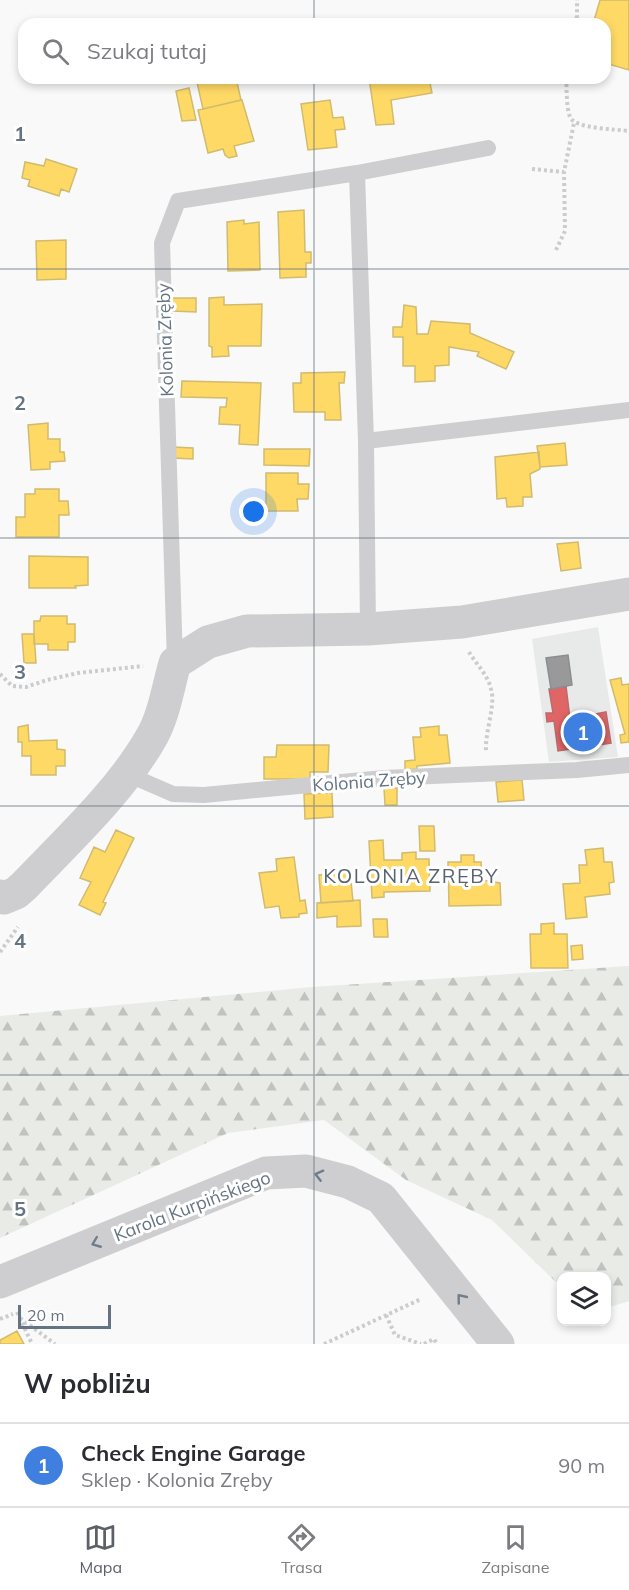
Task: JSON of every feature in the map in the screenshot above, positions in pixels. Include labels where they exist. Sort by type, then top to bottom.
[{"type":"street","points":[[175,663],[208,642],[247,631],[368,628],[462,622],[629,594]]},
{"type":"street","name":"Kolonia Zręby","points":[[127,774],[152,737],[161,715],[175,663]]},
{"type":"street","points":[[1,900],[24,886],[127,774]]},
{"type":"street","name":"Karola Kurpińskiego","points":[[0,1282],[266,1173],[306,1172],[348,1182],[381,1198],[498,1344]]},
{"type":"lane","name":"Kolonia Zręby","points":[[175,663],[162,243],[178,201],[357,173],[488,148]]},
{"type":"lane","points":[[357,173],[366,441],[368,628]]},
{"type":"lane","points":[[366,441],[629,410]]},
{"type":"lane","name":"Kolonia Zręby","points":[[127,774],[173,794],[204,795],[384,778],[577,770],[629,765]]},
{"type":"path","points":[[576,18],[577,0]]},
{"type":"path","points":[[567,84],[570,117],[574,123],[582,126],[629,130]]},
{"type":"path","points":[[556,250],[565,231],[564,172],[574,123]]},
{"type":"path","points":[[532,170],[564,172]]},
{"type":"path","points":[[462,622],[469,651],[491,686],[493,699],[487,728],[488,774]]},
{"type":"path","points":[[0,674],[12,686],[26,687],[78,673],[175,663]]},
{"type":"path","points":[[0,952],[6,945]]},
{"type":"path","points":[[324,1344],[450,1285]]},
{"type":"path","points":[[0,1319],[17,1312],[32,1344]]},
{"type":"path","points":[[386,1315],[395,1335],[423,1344],[434,1339],[437,1344]]},
{"type":"path","points":[[20,1318],[55,1344]]},
{"type":"shaded area","points":[[598,627],[618,757],[549,762],[532,639]]},
{"type":"green space","points":[[629,966],[629,1301],[611,1307],[611,1272],[557,1272],[557,1283],[492,1220],[406,1180],[324,1120],[228,1133],[0,1238],[0,1016],[312,987]]},
{"type":"building: Mieszkania","points":[[600,0],[629,0],[629,70],[611,65],[611,18],[595,18]]},
{"type":"building: Mieszkania","points":[[197,84],[237,84],[241,100],[203,109]]},
{"type":"building: Mieszkania","points":[[370,84],[430,84],[432,93],[391,100],[394,124],[376,125]]},
{"type":"building: Mieszkania","points":[[189,88],[196,120],[182,121],[176,91]]},
{"type":"building: Mieszkania","points":[[242,100],[254,141],[234,146],[237,156],[229,158],[223,149],[208,153],[198,110]]},
{"type":"building: Mieszkania","points":[[330,100],[333,118],[343,117],[345,129],[335,130],[337,147],[308,150],[301,104]]},
{"type":"building: Mieszkania","points":[[46,159],[77,169],[69,192],[61,189],[59,196],[28,186],[30,180],[22,178],[25,162],[44,166]]},
{"type":"building: Mieszkania","points":[[304,210],[305,252],[311,252],[311,263],[306,263],[306,277],[280,278],[278,212]]},
{"type":"building: Mieszkania","points":[[244,220],[244,224],[259,222],[260,270],[228,271],[227,222]]},
{"type":"building: Mieszkania","points":[[66,240],[66,279],[37,280],[36,241]]},
{"type":"building: Mieszkania","points":[[224,297],[224,305],[262,304],[261,346],[228,346],[229,356],[212,357],[212,347],[209,346],[209,298]]},
{"type":"building: Mieszkania","points":[[172,298],[196,298],[196,312],[172,311]]},
{"type":"building: Mieszkania","points":[[404,305],[416,307],[417,334],[428,334],[431,321],[470,324],[470,333],[514,352],[506,369],[477,356],[479,352],[449,347],[449,365],[435,366],[435,381],[415,382],[415,366],[403,366],[403,337],[393,337],[393,327],[402,327]]},
{"type":"building: Mieszkania","points":[[345,372],[344,383],[339,383],[341,420],[325,420],[325,412],[294,412],[293,383],[301,383],[301,373]]},
{"type":"building: Mieszkania","points":[[182,381],[261,383],[258,445],[239,444],[240,425],[219,424],[220,407],[226,407],[227,398],[181,397]]},
{"type":"building: Mieszkania","points":[[48,423],[48,439],[60,439],[60,452],[64,452],[65,461],[50,462],[50,469],[31,470],[28,425]]},
{"type":"building: Mieszkania","points":[[565,443],[567,465],[540,467],[537,446]]},
{"type":"building: Mieszkania","points":[[173,447],[193,448],[193,459],[173,458]]},
{"type":"building: Mieszkania","points":[[264,449],[310,449],[309,466],[264,465]]},
{"type":"building: Mieszkania","points":[[539,452],[540,469],[530,474],[532,497],[523,497],[523,506],[507,507],[506,498],[497,499],[495,457]]},
{"type":"building: Mieszkania","points":[[266,473],[298,473],[298,484],[309,484],[308,499],[297,499],[298,511],[266,511]]},
{"type":"building: Mieszkania","points":[[35,489],[59,489],[59,501],[68,501],[69,515],[59,515],[59,537],[16,537],[16,517],[25,517],[25,494],[35,494]]},
{"type":"building: Mieszkania","points":[[578,542],[581,568],[561,571],[557,544]]},
{"type":"building: Mieszkania","points":[[29,556],[88,557],[88,585],[75,586],[76,588],[29,588]]},
{"type":"building: Mieszkania","points":[[41,616],[67,616],[67,624],[75,624],[75,642],[68,642],[68,650],[48,650],[48,644],[34,644],[34,621],[40,621]]},
{"type":"building: Mieszkania","points":[[22,634],[34,634],[36,663],[24,663]]},
{"type":"building: Mieszkania","points":[[621,678],[622,685],[629,684],[629,742],[621,743],[620,735],[625,734],[610,680]]},
{"type":"building: Mieszkania","points":[[28,725],[29,741],[57,740],[57,749],[65,750],[65,766],[56,766],[56,775],[31,775],[31,756],[22,756],[22,742],[18,742],[18,727]]},
{"type":"building: Mieszkania","points":[[439,726],[439,735],[447,735],[450,763],[417,766],[417,769],[405,770],[405,761],[415,760],[413,737],[421,737],[420,728]]},
{"type":"building: Mieszkania","points":[[277,745],[329,745],[328,772],[310,772],[310,779],[264,779],[264,757],[276,757]]},
{"type":"building: Mieszkania","points":[[522,780],[524,800],[498,802],[496,782]]},
{"type":"building: Mieszkania","points":[[384,788],[397,788],[397,805],[385,805]]},
{"type":"building: Mieszkania","points":[[332,793],[333,817],[305,819],[304,794]]},
{"type":"building: Mieszkania","points":[[419,826],[434,826],[435,851],[420,851]]},
{"type":"building: Mieszkania","points":[[116,830],[134,838],[103,902],[106,903],[100,915],[79,905],[91,882],[80,878],[94,847],[105,852]]},
{"type":"building: Mieszkania","points":[[383,840],[384,860],[402,860],[402,853],[416,852],[416,859],[429,859],[430,891],[384,892],[384,897],[372,898],[369,841]]},
{"type":"building: Mieszkania","points":[[603,848],[604,862],[612,862],[614,882],[609,883],[610,894],[585,897],[587,917],[566,919],[563,884],[580,883],[579,865],[587,865],[585,850]]},
{"type":"building: Mieszkania","points":[[461,855],[474,855],[474,862],[481,862],[482,880],[500,883],[501,905],[449,906],[448,862],[461,862]]},
{"type":"building: Mieszkania","points":[[294,857],[300,901],[305,900],[307,913],[299,914],[299,917],[281,918],[279,906],[265,908],[259,873],[277,871],[276,859]]},
{"type":"building: Mieszkania","points":[[350,872],[353,901],[321,903],[319,875]]},
{"type":"building: Mieszkania","points":[[360,900],[361,926],[337,927],[337,916],[317,918],[317,903]]},
{"type":"building: Mieszkania","points":[[373,919],[387,919],[388,937],[374,937]]},
{"type":"building: Mieszkania","points":[[554,923],[554,934],[567,934],[568,968],[531,968],[530,934],[541,934],[541,924]]},
{"type":"building: Mieszkania","points":[[582,945],[583,959],[572,960],[571,946]]},
{"type":"building: Mieszkania","points":[[17,1331],[24,1344],[0,1344],[0,1340]]},
{"type":"building: Handel","points":[[566,686],[570,719],[606,712],[611,743],[558,751],[554,721],[547,722],[546,713],[553,713],[549,689]]},
{"type":"building: Przemysł","points":[[568,655],[572,685],[551,689],[546,658]]},
{"type":"place","name":"Check Engine Garage","points":[[583,732]]},
{"type":"district","name":"KOLONIA ZRĘBY","points":[[411,875]]}]
